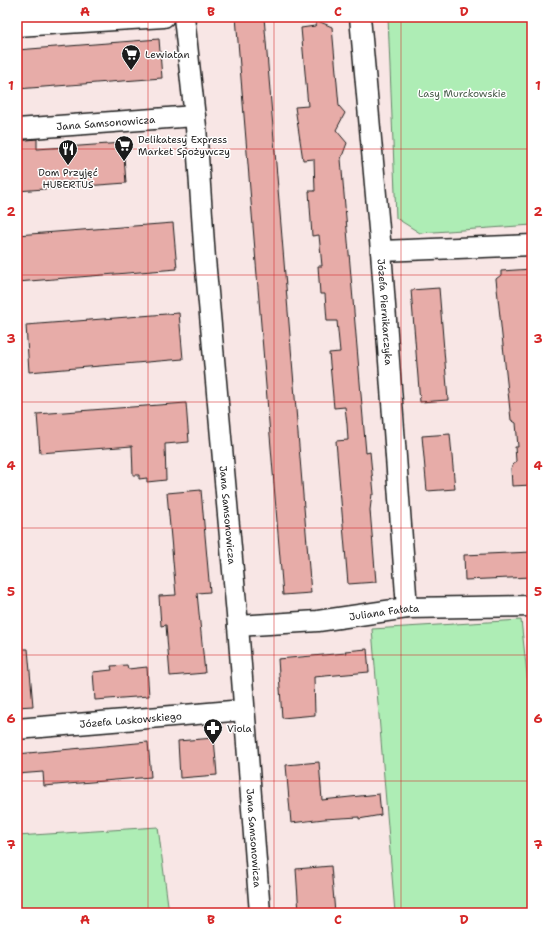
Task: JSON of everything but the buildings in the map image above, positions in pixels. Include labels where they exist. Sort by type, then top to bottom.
[{"type":"street","points":[[17,26],[164,17]]},
{"type":"street","name":"Jana Samsonowicza","points":[[184,17],[195,116],[205,258],[238,626],[260,913]]},
{"type":"street","name":"Józefa Piernikarczyka","points":[[360,17],[381,251],[406,608]]},
{"type":"street","name":"Jana Samsonowicza","points":[[17,129],[195,116]]},
{"type":"street","points":[[381,251],[532,246]]},
{"type":"street","name":"Juliana Fałata","points":[[238,626],[318,621],[406,608],[532,606]]},
{"type":"street","name":"Józefa Laskowskiego","points":[[17,729],[244,710]]},
{"type":"green space","name":"Lasy Murckowskie","points":[[388,17],[532,17],[532,225],[420,233],[396,218]]},
{"type":"green space","points":[[521,620],[532,720],[532,913],[395,913],[372,629]]},
{"type":"green space","points":[[158,827],[169,913],[17,913],[17,836]]},
{"type":"place","name":"Lewiatan","points":[[131,71]]},
{"type":"place","name":"Delikatesy Express Market Spożywczy","points":[[124,162]]},
{"type":"place","name":"Dom Przyjęć HUBERTUS","points":[[68,166]]},
{"type":"place","name":"Viola","points":[[213,745]]}]
